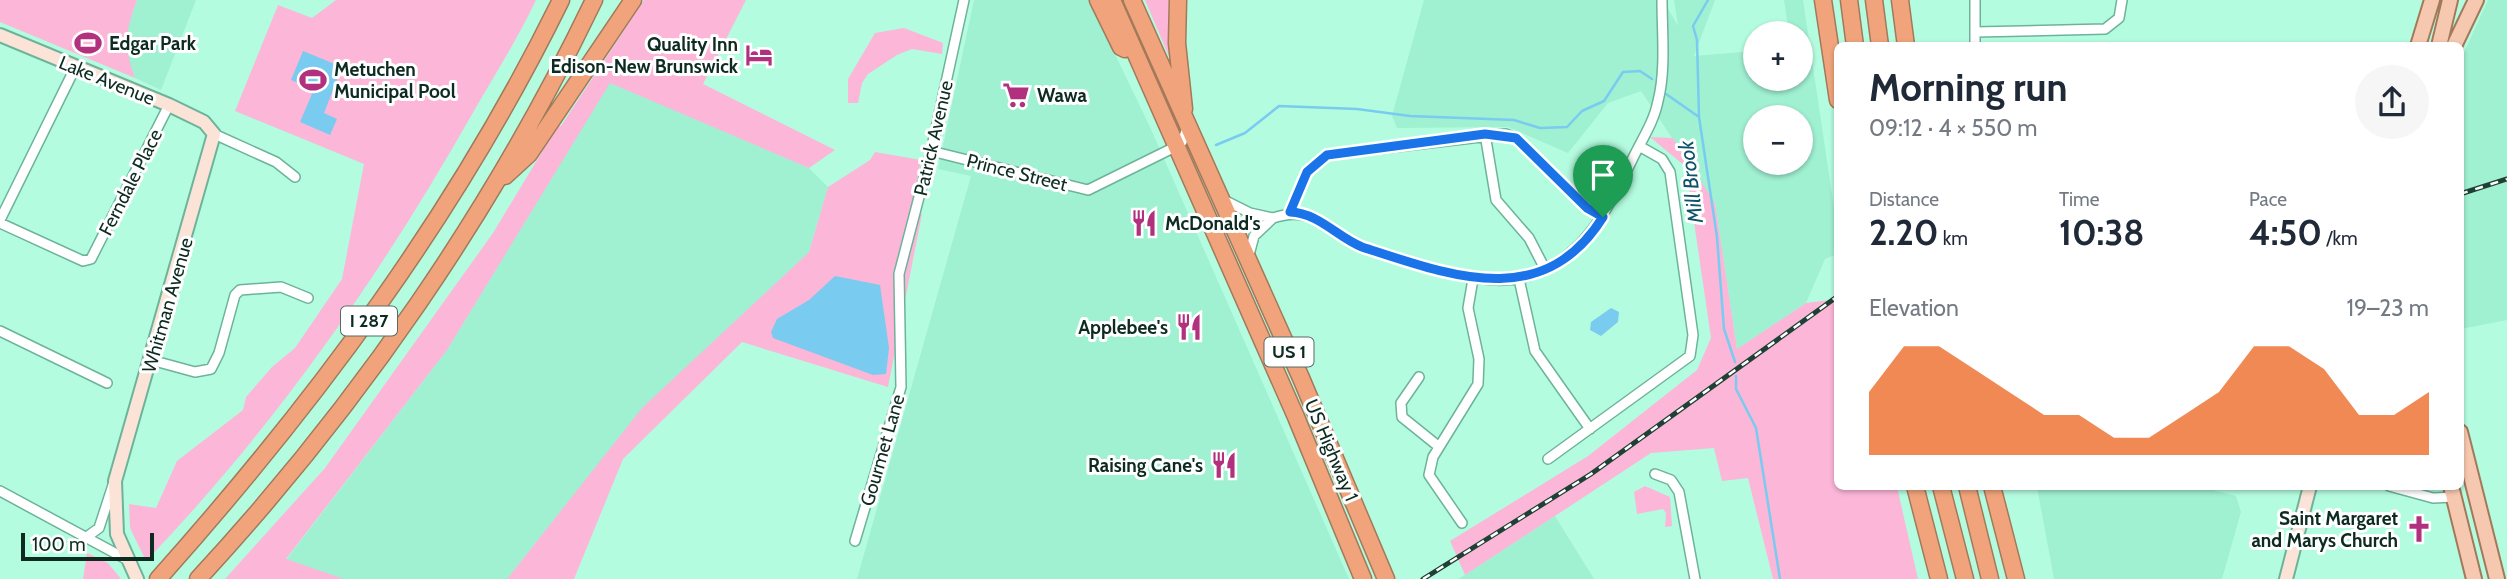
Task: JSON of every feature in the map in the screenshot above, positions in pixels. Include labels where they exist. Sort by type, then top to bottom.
[{"type":"highway","name":"I 287","points":[[158,579],[275,444],[375,312],[485,142],[561,0]]},
{"type":"highway","name":"I 287","points":[[198,579],[283,483],[360,384],[437,275],[492,188],[543,99],[594,0]]},
{"type":"highway","points":[[492,188],[529,154],[633,0]]},
{"type":"highway","points":[[1098,0],[1121,47],[1135,53]]},
{"type":"highway","name":"US 1","points":[[1112,0],[1177,146]]},
{"type":"highway","name":"US 1","points":[[1132,0],[1301,378],[1386,579]]},
{"type":"highway","points":[[1178,0],[1177,43],[1186,125]]},
{"type":"highway","points":[[1823,0],[1834,73]]},
{"type":"highway","points":[[1849,0],[1854,42]]},
{"type":"highway","points":[[1874,0],[1879,42]]},
{"type":"highway","points":[[1899,0],[1905,42]]},
{"type":"highway","name":"US Highway 1","points":[[1177,146],[1363,579]]},
{"type":"highway","points":[[1916,490],[1938,579]]},
{"type":"highway","points":[[1942,490],[1965,579]]},
{"type":"highway","points":[[1968,490],[1990,579]]},
{"type":"highway","points":[[1994,490],[2016,579]]},
{"type":"main road","points":[[2419,41],[2421,0]]},
{"type":"main road","points":[[2419,41],[2432,0]]},
{"type":"main road","points":[[2440,42],[2450,0]]},
{"type":"main road","points":[[2456,42],[2476,0]]},
{"type":"main road","points":[[2464,446],[2497,579]]},
{"type":"main road","points":[[2464,483],[2470,468]]},
{"type":"main road","points":[[2452,492],[2474,579]]},
{"type":"street","name":"Patrick Avenue","points":[[899,274],[931,151],[964,0]]},
{"type":"street","points":[[1248,264],[1254,236],[1273,218],[1290,212],[1323,222],[1347,241],[1362,247],[1474,279],[1519,279],[1572,254],[1590,236],[1603,217],[1659,99],[1662,0]]},
{"type":"street","points":[[1975,0],[1975,42]]},
{"type":"street","points":[[1975,32],[2105,29],[2119,18],[2122,0]]},
{"type":"street","name":"Lake Avenue","points":[[0,35],[169,105],[204,122],[213,132]]},
{"type":"street","points":[[0,221],[75,68]]},
{"type":"street","name":"Ferndale Place","points":[[0,221],[83,261],[91,260],[169,105]]},
{"type":"street","points":[[1177,146],[1186,136],[1186,125]]},
{"type":"street","points":[[213,132],[276,162],[295,177]]},
{"type":"street","name":"Whitman Avenue","points":[[88,536],[99,528],[116,481],[213,132]]},
{"type":"street","points":[[1290,212],[1307,172],[1327,155],[1485,134],[1516,138],[1587,208],[1603,217]]},
{"type":"street","points":[[1485,134],[1496,200],[1529,239],[1545,269]]},
{"type":"street","name":"Prince Street","points":[[931,151],[1088,190],[1177,146]]},
{"type":"street","points":[[1548,460],[1685,361],[1692,346],[1693,335],[1670,172],[1662,159],[1639,146]]},
{"type":"street","points":[[1218,196],[1250,213],[1273,218]]},
{"type":"street","name":"Gourmet Lane","points":[[855,541],[901,387],[899,274]]},
{"type":"street","points":[[1462,523],[1429,475],[1430,462],[1438,446],[1470,402],[1478,384],[1479,359],[1468,307],[1474,279]]},
{"type":"street","points":[[1519,279],[1535,351],[1590,429]]},
{"type":"street","points":[[151,360],[195,372],[211,369],[219,353],[235,295],[245,287],[288,288],[308,298]]},
{"type":"street","points":[[0,331],[107,383]]},
{"type":"street","points":[[1419,377],[1401,403],[1402,417],[1438,446]]},
{"type":"street","points":[[1655,474],[1671,480],[1679,492],[1695,579]]},
{"type":"street","name":"Whitman Avenue","points":[[116,481],[115,521],[126,559],[136,577]]},
{"type":"street","points":[[2286,579],[2309,490]]},
{"type":"street","points":[[2404,490],[2433,498],[2452,492]]},
{"type":"street","points":[[0,491],[88,536],[126,559]]},
{"type":"shaded area","name":"Edgar Park","points":[[0,0],[137,0],[127,39],[135,78],[0,22]]},
{"type":"shaded area","points":[[137,0],[196,0],[161,90],[135,78],[125,51],[125,35]]},
{"type":"shaded area","points":[[336,0],[536,0],[436,175],[362,292],[281,404],[238,458],[146,561],[130,528],[129,504],[156,508],[177,461],[243,410],[246,397],[272,367],[295,348],[342,279],[364,164],[235,111],[278,5],[312,18]]},
{"type":"shaded area","points":[[644,0],[746,0],[703,84],[835,150],[809,168],[610,83],[447,350],[286,559],[344,579],[225,579],[325,468],[493,233],[557,127],[561,126]]},
{"type":"shaded area","points":[[974,0],[1089,0],[1150,127],[1349,579],[857,579],[971,176],[938,169]]},
{"type":"shaded area","points":[[1145,0],[1172,0],[1171,61]]},
{"type":"shaded area","points":[[1424,0],[1663,0],[1678,26],[1674,0],[1715,0],[1694,56],[1743,52],[1743,91],[1813,91],[1813,67],[1834,208],[1834,255],[1825,259],[1806,303],[1737,349],[1715,203],[1641,91],[1608,103],[1568,153],[1508,127],[1397,128],[1392,116]]},
{"type":"shaded area","points":[[1784,0],[1803,0],[1806,21],[1787,21]]},
{"type":"shaded area","points":[[2488,0],[2507,0],[2507,320],[2464,328],[2464,52]]},
{"type":"shaded area","points":[[904,28],[943,43],[942,54],[912,49],[897,55],[868,74],[862,83],[858,103],[848,103],[848,79],[875,33]]},
{"type":"shaded area","points":[[610,82],[809,168],[828,187],[809,252],[642,409],[507,579],[343,579],[286,560],[447,350]]},
{"type":"shaded area","points":[[1650,137],[1673,138],[1715,203],[1737,349],[1806,303],[1834,299],[1834,490],[1898,490],[1918,579],[1773,579],[1748,478],[1722,481],[1714,448],[1651,453],[1465,575],[1450,541],[1588,456],[1697,370],[1711,338],[1686,167]]},
{"type":"shaded area","points":[[875,152],[921,160],[911,212],[922,214],[888,387],[742,342],[623,459],[574,579],[507,579],[642,408],[809,252],[828,187],[870,160]]},
{"type":"shaded area","points":[[1645,486],[1670,497],[1672,526],[1665,527],[1666,513],[1663,509],[1637,514],[1634,492]]},
{"type":"shaded area","points":[[2038,490],[2213,490],[2236,496],[2241,512],[2222,579],[2054,579]]},
{"type":"shaded area","points":[[1555,516],[1594,579],[1458,579],[1465,575]]},
{"type":"shaded area","points":[[87,553],[108,563],[121,579],[83,579]]},
{"type":"water","points":[[303,51],[342,67],[324,113],[337,119],[330,135],[300,122],[314,89],[291,80]]},
{"type":"water","points":[[835,276],[880,285],[889,348],[886,374],[873,375],[773,338],[771,332],[777,319],[809,300]]},
{"type":"water","points":[[1611,308],[1619,312],[1618,322],[1601,336],[1590,330],[1591,322]]},
{"type":"waterway","name":"Mill Brook","points":[[1708,0],[1693,26],[1697,40],[1699,117],[1717,237],[1724,329],[1735,362]]},
{"type":"waterway","points":[[1216,145],[1245,133],[1279,106],[1357,109],[1410,116],[1514,120],[1540,128],[1567,127],[1582,111],[1604,101],[1623,72],[1640,71],[1652,79]]},
{"type":"waterway","points":[[1666,94],[1699,117]]},
{"type":"waterway","name":"Mill Brook","points":[[1736,376],[1736,389],[1756,428],[1780,579]]},
{"type":"railway","points":[[2464,193],[2507,179]]},
{"type":"railway","points":[[1423,579],[1591,474],[1834,299]]},
{"type":"place","name":"Edgar Park","points":[[88,43]]},
{"type":"place","name":"Quality Inn Edison-New Brunswick","points":[[759,55]]},
{"type":"place","name":"Metuchen Municipal Pool","points":[[313,80]]},
{"type":"place","name":"Wawa","points":[[1016,95]]},
{"type":"place","name":"McDonald's","points":[[1144,223]]},
{"type":"place","name":"Applebee's","points":[[1189,327]]},
{"type":"place","name":"Raising Cane's","points":[[1224,465]]},
{"type":"place","name":"Saint Margaret and Marys Church","points":[[2419,529]]},
{"type":"route","points":[[1485,134],[1506,134],[1516,138],[1587,208],[1603,217],[1590,236],[1561,262],[1519,279],[1501,280],[1474,279],[1362,247],[1347,241],[1323,222],[1298,212],[1290,212],[1307,172],[1320,158],[1327,155],[1485,134]]}]
